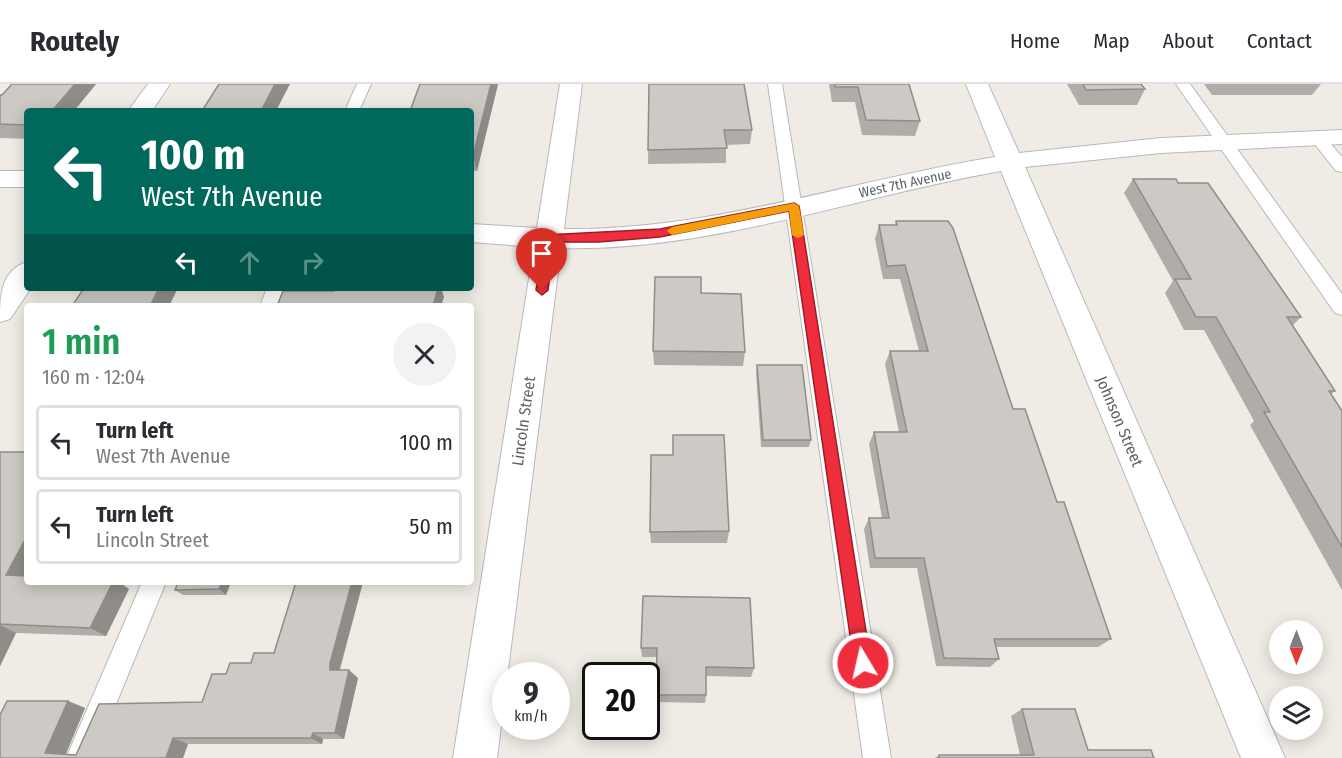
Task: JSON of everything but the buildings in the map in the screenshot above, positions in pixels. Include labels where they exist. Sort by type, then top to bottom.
[{"type":"street","points":[[142,108],[159,84]]},
{"type":"street","name":"Lincoln Street","points":[[475,758],[571,84]]},
{"type":"street","name":"Johnson Street","points":[[977,84],[1263,758]]},
{"type":"street","name":"West 7th Avenue","points":[[474,233],[549,238],[599,238],[660,233],[1010,162],[1223,141],[1330,138]]},
{"type":"street","points":[[0,179],[24,179]]},
{"type":"street","points":[[0,311],[24,276]]},
{"type":"lane","points":[[353,108],[364,84]]},
{"type":"lane","points":[[775,84],[877,758]]},
{"type":"lane","points":[[1184,84],[1342,308]]},
{"type":"lane","points":[[1330,138],[1342,166]]},
{"type":"lane","points":[[80,758],[153,585]]},
{"type":"slow traffic","points":[[672,231],[730,221],[794,206],[798,235]]},
{"type":"route","points":[[542,290],[549,238],[599,238],[660,233],[730,221],[794,206],[863,663]]}]
